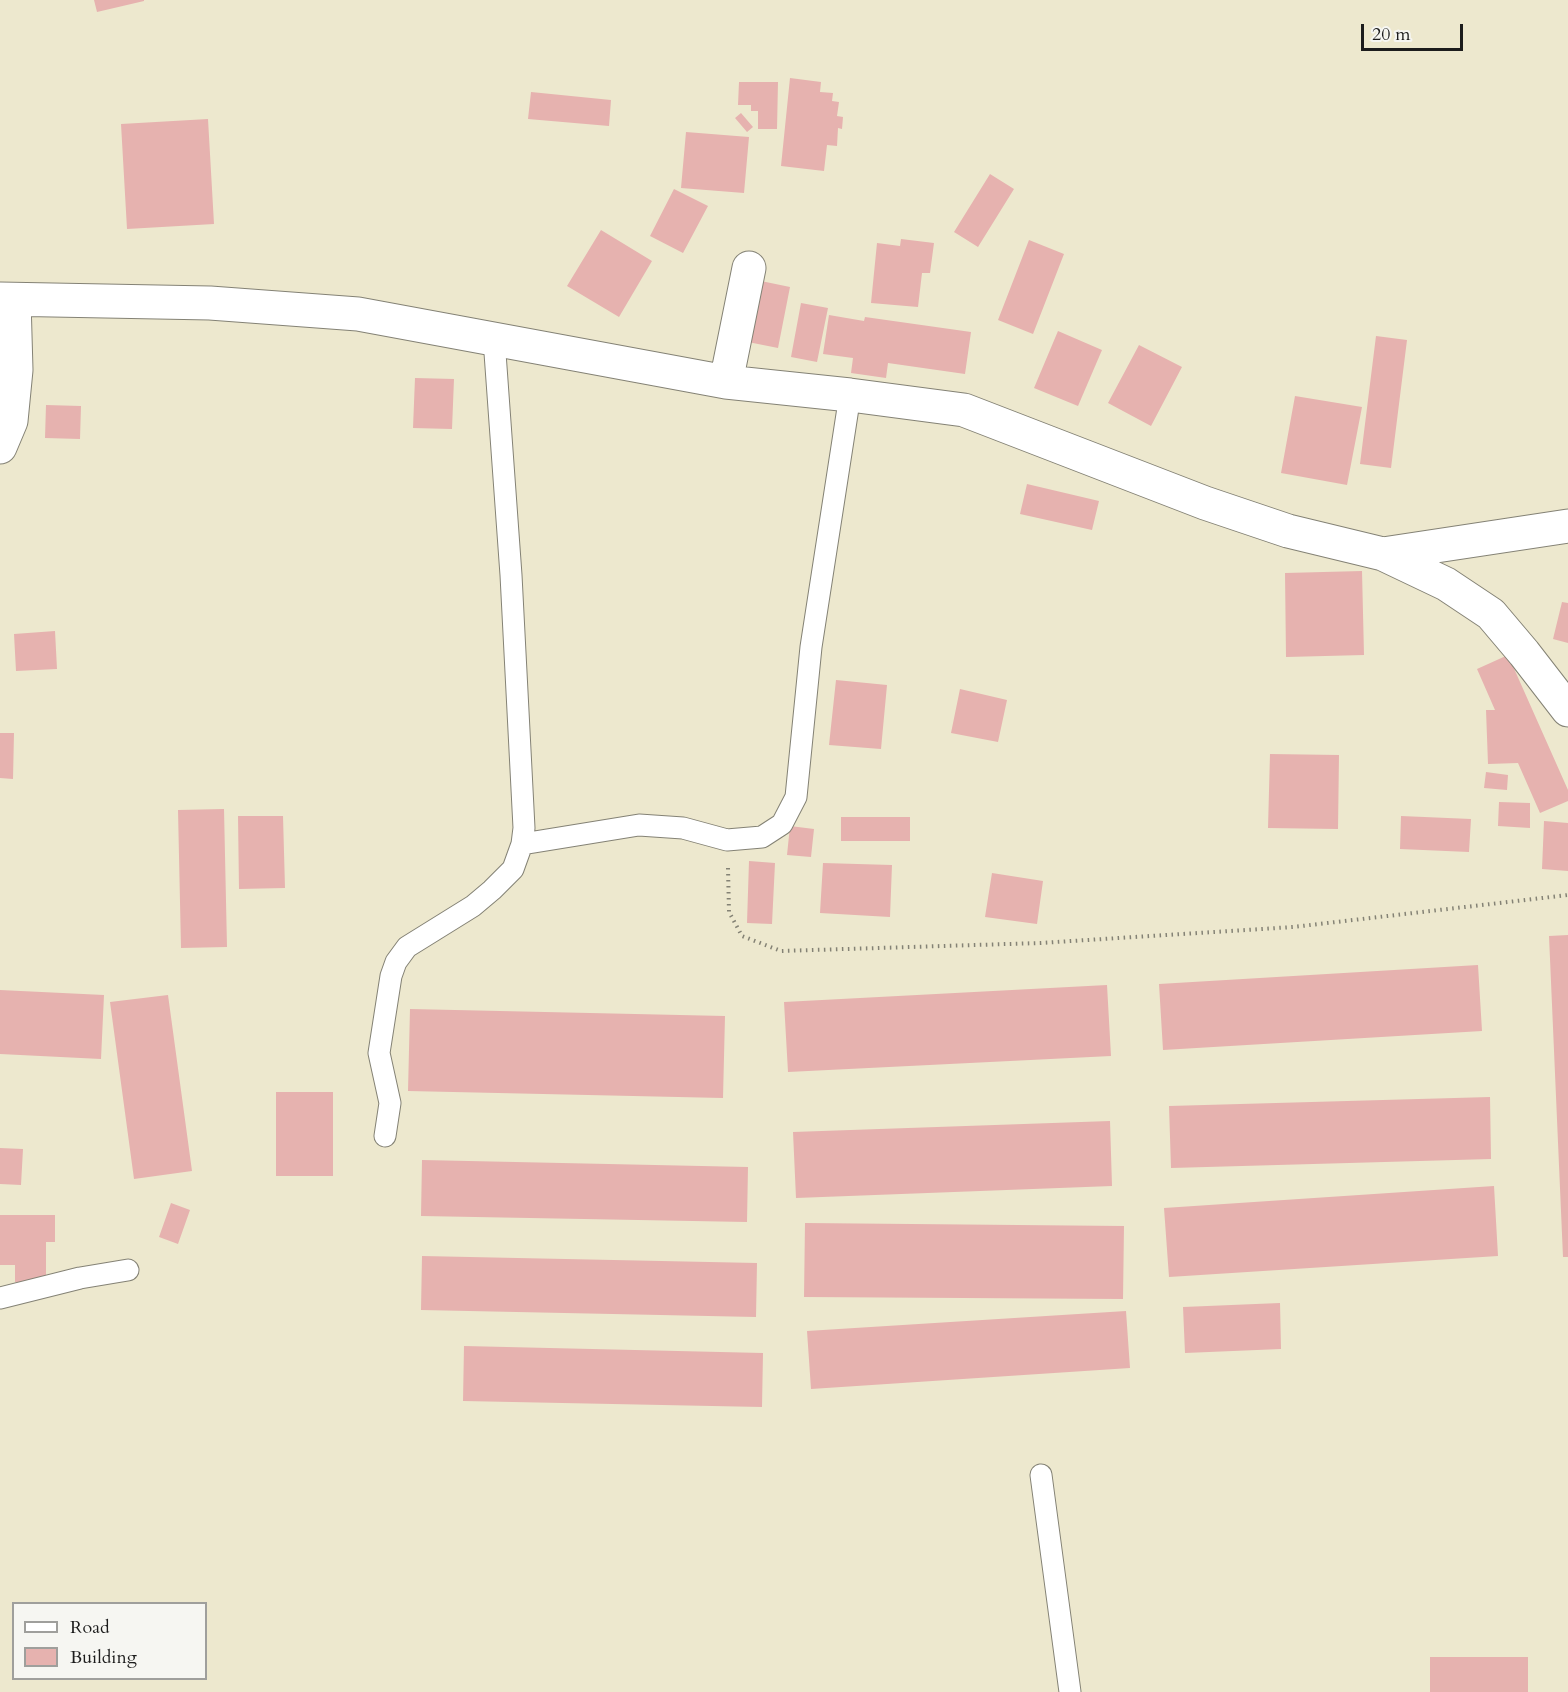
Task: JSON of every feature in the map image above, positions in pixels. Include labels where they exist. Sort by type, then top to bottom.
[{"type":"street","points":[[726,382],[749,268]]},
{"type":"street","points":[[0,447],[11,421],[16,370],[7,300],[210,303],[358,314],[726,382],[850,394],[964,410],[1205,503],[1288,531],[1383,554],[1446,584],[1491,614],[1568,710]]},
{"type":"street","points":[[1383,554],[1568,526]]},
{"type":"lane","points":[[385,1136],[390,1103],[379,1053],[391,976],[396,962],[407,947],[473,906],[492,890],[513,869],[522,844],[524,828],[511,575],[494,339]]},
{"type":"lane","points":[[522,844],[639,825],[683,828],[727,840],[762,837],[782,824],[796,797],[811,647],[850,394]]},
{"type":"lane","points":[[0,1298],[80,1278],[128,1270]]},
{"type":"lane","points":[[1041,1475],[1070,1692]]},
{"type":"path","points":[[727,840],[729,912],[742,936],[781,951],[1040,943],[1293,927],[1568,895]]},
{"type":"building","points":[[94,0],[144,0],[144,1],[97,12]]},
{"type":"building","points":[[790,78],[821,82],[820,92],[833,93],[832,101],[839,102],[837,116],[843,117],[842,129],[838,128],[837,146],[827,145],[824,171],[781,166]]},
{"type":"building","points":[[739,82],[778,82],[777,129],[758,129],[758,111],[751,111],[751,105],[738,105]]},
{"type":"building","points":[[531,92],[611,100],[609,126],[528,119]]},
{"type":"building","points":[[741,113],[753,127],[747,132],[735,118]]},
{"type":"building","points":[[208,119],[214,224],[127,229],[121,124]]},
{"type":"building","points":[[686,132],[749,137],[744,193],[681,188]]},
{"type":"building","points":[[990,174],[1014,189],[978,247],[954,232]]},
{"type":"building","points":[[674,189],[708,206],[683,253],[650,236]]},
{"type":"building","points":[[601,230],[652,261],[619,317],[567,286]]},
{"type":"building","points":[[901,239],[934,243],[930,273],[922,273],[918,307],[871,303],[877,243],[900,246]]},
{"type":"building","points":[[1029,240],[1064,254],[1033,334],[998,320]]},
{"type":"building","points":[[761,281],[790,287],[778,348],[748,342]]},
{"type":"building","points":[[801,303],[828,308],[817,362],[791,357]]},
{"type":"building","points":[[829,315],[864,321],[865,317],[971,332],[965,374],[888,363],[886,378],[851,373],[853,358],[823,354]]},
{"type":"building","points":[[1058,331],[1102,350],[1078,406],[1034,388]]},
{"type":"building","points":[[1376,336],[1407,340],[1391,468],[1360,464]]},
{"type":"building","points":[[1139,345],[1182,367],[1151,426],[1108,403]]},
{"type":"building","points":[[415,378],[454,379],[452,429],[413,428]]},
{"type":"building","points":[[1295,396],[1362,407],[1347,485],[1281,473]]},
{"type":"building","points":[[46,405],[81,406],[80,439],[45,438]]},
{"type":"building","points":[[1027,484],[1099,501],[1092,530],[1020,514]]},
{"type":"building","points":[[1362,571],[1364,655],[1286,657],[1285,573]]},
{"type":"building","points":[[1562,602],[1568,603],[1568,643],[1553,639]]},
{"type":"building","points":[[55,631],[57,669],[16,671],[14,634]]},
{"type":"building","points":[[1508,655],[1568,790],[1568,801],[1540,813],[1518,763],[1488,764],[1486,710],[1495,710],[1477,669]]},
{"type":"building","points":[[836,680],[887,685],[881,749],[829,745]]},
{"type":"building","points":[[960,689],[1007,700],[998,742],[951,733]]},
{"type":"building","points":[[0,733],[14,733],[13,779],[0,778]]},
{"type":"building","points":[[1270,754],[1339,755],[1338,829],[1268,828]]},
{"type":"building","points":[[1486,772],[1508,775],[1507,790],[1484,788]]},
{"type":"building","points":[[1499,802],[1530,803],[1530,828],[1498,826]]},
{"type":"building","points":[[224,809],[227,947],[181,948],[178,810]]},
{"type":"building","points":[[238,816],[283,816],[285,888],[239,889]]},
{"type":"building","points":[[1401,816],[1471,819],[1469,852],[1400,849]]},
{"type":"building","points":[[841,817],[910,817],[910,841],[841,841]]},
{"type":"building","points":[[1544,821],[1568,823],[1568,871],[1542,869]]},
{"type":"building","points":[[790,826],[814,829],[811,857],[787,855]]},
{"type":"building","points":[[749,861],[775,863],[772,924],[747,923]]},
{"type":"building","points":[[823,863],[892,865],[890,917],[820,913]]},
{"type":"building","points":[[992,873],[1043,881],[1037,924],[985,917]]},
{"type":"building","points":[[1568,935],[1568,1257],[1563,1257],[1549,936]]},
{"type":"building","points":[[1478,965],[1482,1031],[1163,1050],[1159,984]]},
{"type":"building","points":[[1107,985],[1111,1056],[788,1072],[784,1002]]},
{"type":"building","points":[[0,990],[104,995],[101,1059],[0,1054]]},
{"type":"building","points":[[168,995],[192,1171],[134,1179],[110,1002]]},
{"type":"building","points":[[410,1009],[725,1016],[723,1098],[408,1091]]},
{"type":"building","points":[[276,1092],[333,1092],[333,1176],[276,1176]]},
{"type":"building","points":[[1490,1097],[1491,1159],[1171,1168],[1169,1106]]},
{"type":"building","points":[[1110,1121],[1112,1186],[796,1198],[793,1132]]},
{"type":"building","points":[[0,1148],[23,1149],[21,1185],[0,1184]]},
{"type":"building","points":[[422,1160],[748,1167],[747,1222],[421,1216]]},
{"type":"building","points":[[1494,1186],[1498,1256],[1169,1277],[1164,1208]]},
{"type":"building","points":[[171,1203],[190,1210],[178,1244],[159,1237]]},
{"type":"building","points":[[0,1215],[55,1215],[55,1242],[46,1242],[46,1282],[15,1282],[15,1265],[0,1265]]},
{"type":"building","points":[[805,1223],[1124,1226],[1123,1299],[804,1297]]},
{"type":"building","points":[[422,1256],[757,1263],[756,1317],[421,1310]]},
{"type":"building","points":[[1280,1303],[1281,1349],[1185,1353],[1183,1307]]},
{"type":"building","points":[[1126,1311],[1130,1368],[811,1389],[807,1331]]},
{"type":"building","points":[[464,1346],[763,1353],[762,1407],[463,1401]]},
{"type":"building","points":[[1430,1657],[1528,1657],[1528,1692],[1430,1692]]}]
